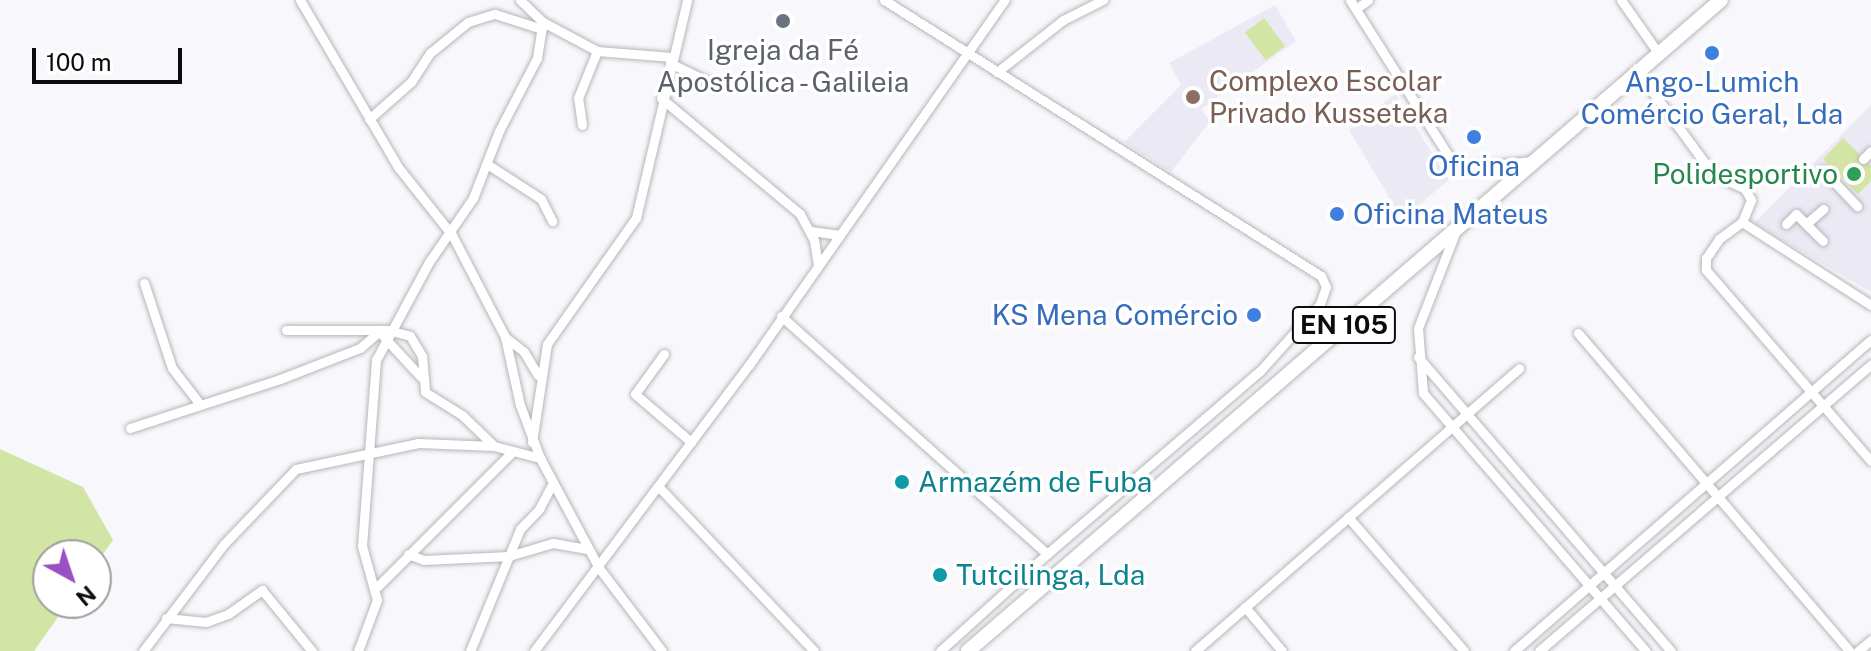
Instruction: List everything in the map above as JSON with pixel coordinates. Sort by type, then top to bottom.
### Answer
[{"type":"main road","name":"EN 105","points":[[968,651],[1721,0]]},
{"type":"street","points":[[300,0],[398,167],[452,235],[505,337],[532,442],[540,458],[599,568],[662,651]]},
{"type":"street","points":[[377,587],[363,560],[367,455],[376,360],[383,334],[429,262],[452,235],[537,58],[542,25],[520,0]]},
{"type":"street","points":[[532,442],[538,375],[547,344],[636,218],[661,98],[687,0]]},
{"type":"street","points":[[884,0],[1321,276],[1326,287],[1320,304],[1260,371],[1047,554],[940,651]]},
{"type":"street","points":[[534,651],[691,442],[969,56],[1005,0]]},
{"type":"street","points":[[997,72],[1063,20],[1103,0]]},
{"type":"street","points":[[1368,0],[1353,4],[1457,169],[1535,161]]},
{"type":"street","points":[[1621,0],[1659,54]]},
{"type":"street","points":[[369,119],[411,82],[430,53],[468,22],[495,14],[542,25],[597,51],[671,60],[717,86]]},
{"type":"street","points":[[582,125],[578,98],[597,51]]},
{"type":"street","points":[[1638,72],[1713,174],[1745,189],[1751,200],[1742,222],[1719,239],[1706,258],[1706,270],[1871,461]]},
{"type":"street","points":[[661,98],[800,214],[811,231],[818,266]]},
{"type":"street","points":[[487,164],[541,199],[552,221]]},
{"type":"street","points":[[1823,170],[1857,206]]},
{"type":"street","points":[[1806,224],[1823,209]]},
{"type":"street","points":[[1786,224],[1796,214],[1823,241]]},
{"type":"street","points":[[1742,222],[1871,305]]},
{"type":"street","points":[[1458,226],[1424,304],[1418,357],[1423,393],[1646,651]]},
{"type":"street","points":[[811,231],[840,235]]},
{"type":"street","points":[[144,283],[172,368],[199,403]]},
{"type":"street","points":[[781,316],[1047,554]]},
{"type":"street","points":[[286,330],[383,334],[415,341],[422,356],[421,377]]},
{"type":"street","points":[[1578,333],[1850,651]]},
{"type":"street","points":[[383,334],[421,377],[432,399],[462,415],[494,446]]},
{"type":"street","points":[[130,428],[360,348],[383,334]]},
{"type":"street","points":[[505,337],[524,352],[538,375]]},
{"type":"street","points":[[1514,651],[1871,340]]},
{"type":"street","points":[[664,354],[635,394],[691,442]]},
{"type":"street","points":[[1418,357],[1671,651]]},
{"type":"street","points":[[1539,651],[1871,364]]},
{"type":"street","points":[[1195,651],[1519,368]]},
{"type":"street","points":[[1260,371],[1274,386]]},
{"type":"street","points":[[143,651],[166,618],[277,483],[296,469],[418,443],[494,446],[540,458]]},
{"type":"street","points":[[358,651],[365,646],[377,587],[513,451]]},
{"type":"street","points":[[458,651],[470,647],[520,529],[539,509],[553,483]]},
{"type":"street","points":[[658,486],[814,651]]},
{"type":"street","points":[[1348,517],[1464,651]]},
{"type":"street","points":[[408,554],[424,560],[509,556],[553,543],[588,549]]},
{"type":"street","points":[[166,618],[206,622],[228,614],[262,590],[312,651]]},
{"type":"street","points":[[1245,607],[1282,651]]},
{"type":"street","points":[[1858,651],[1871,640]]},
{"type":"shaded area","name":"Complexo Escolar Privado Kusseteka","points":[[1275,5],[1296,41],[1201,109],[1210,121],[1171,172],[1124,142],[1181,85],[1169,63]]},
{"type":"shaded area","points":[[1395,94],[1449,180],[1402,219],[1349,130]]},
{"type":"shaded area","points":[[1871,105],[1871,292],[1754,223]]},
{"type":"green space","points":[[1264,18],[1285,46],[1266,60],[1245,32]]},
{"type":"green space","name":"Polidesportivo","points":[[1843,138],[1871,166],[1871,181],[1858,194],[1823,159]]},
{"type":"green space","points":[[0,449],[83,487],[113,540],[32,539],[32,619],[57,619],[34,651],[0,651]]},
{"type":"place","name":"Igreja da Fé Apostólica - Galileia","points":[[783,21]]},
{"type":"place","name":"Ango-Lumich Comércio Geral, Lda","points":[[1712,53]]},
{"type":"place","name":"Complexo Escolar Privado Kusseteka","points":[[1193,97]]},
{"type":"place","name":"Oficina","points":[[1474,137]]},
{"type":"place","name":"Polidesportivo","points":[[1854,174]]},
{"type":"place","name":"Oficina Mateus","points":[[1337,214]]},
{"type":"place","name":"KS Mena Comércio","points":[[1254,315]]},
{"type":"place","name":"Armazém de Fuba","points":[[902,482]]},
{"type":"place","name":"Tutcilinga, Lda","points":[[940,575]]}]
